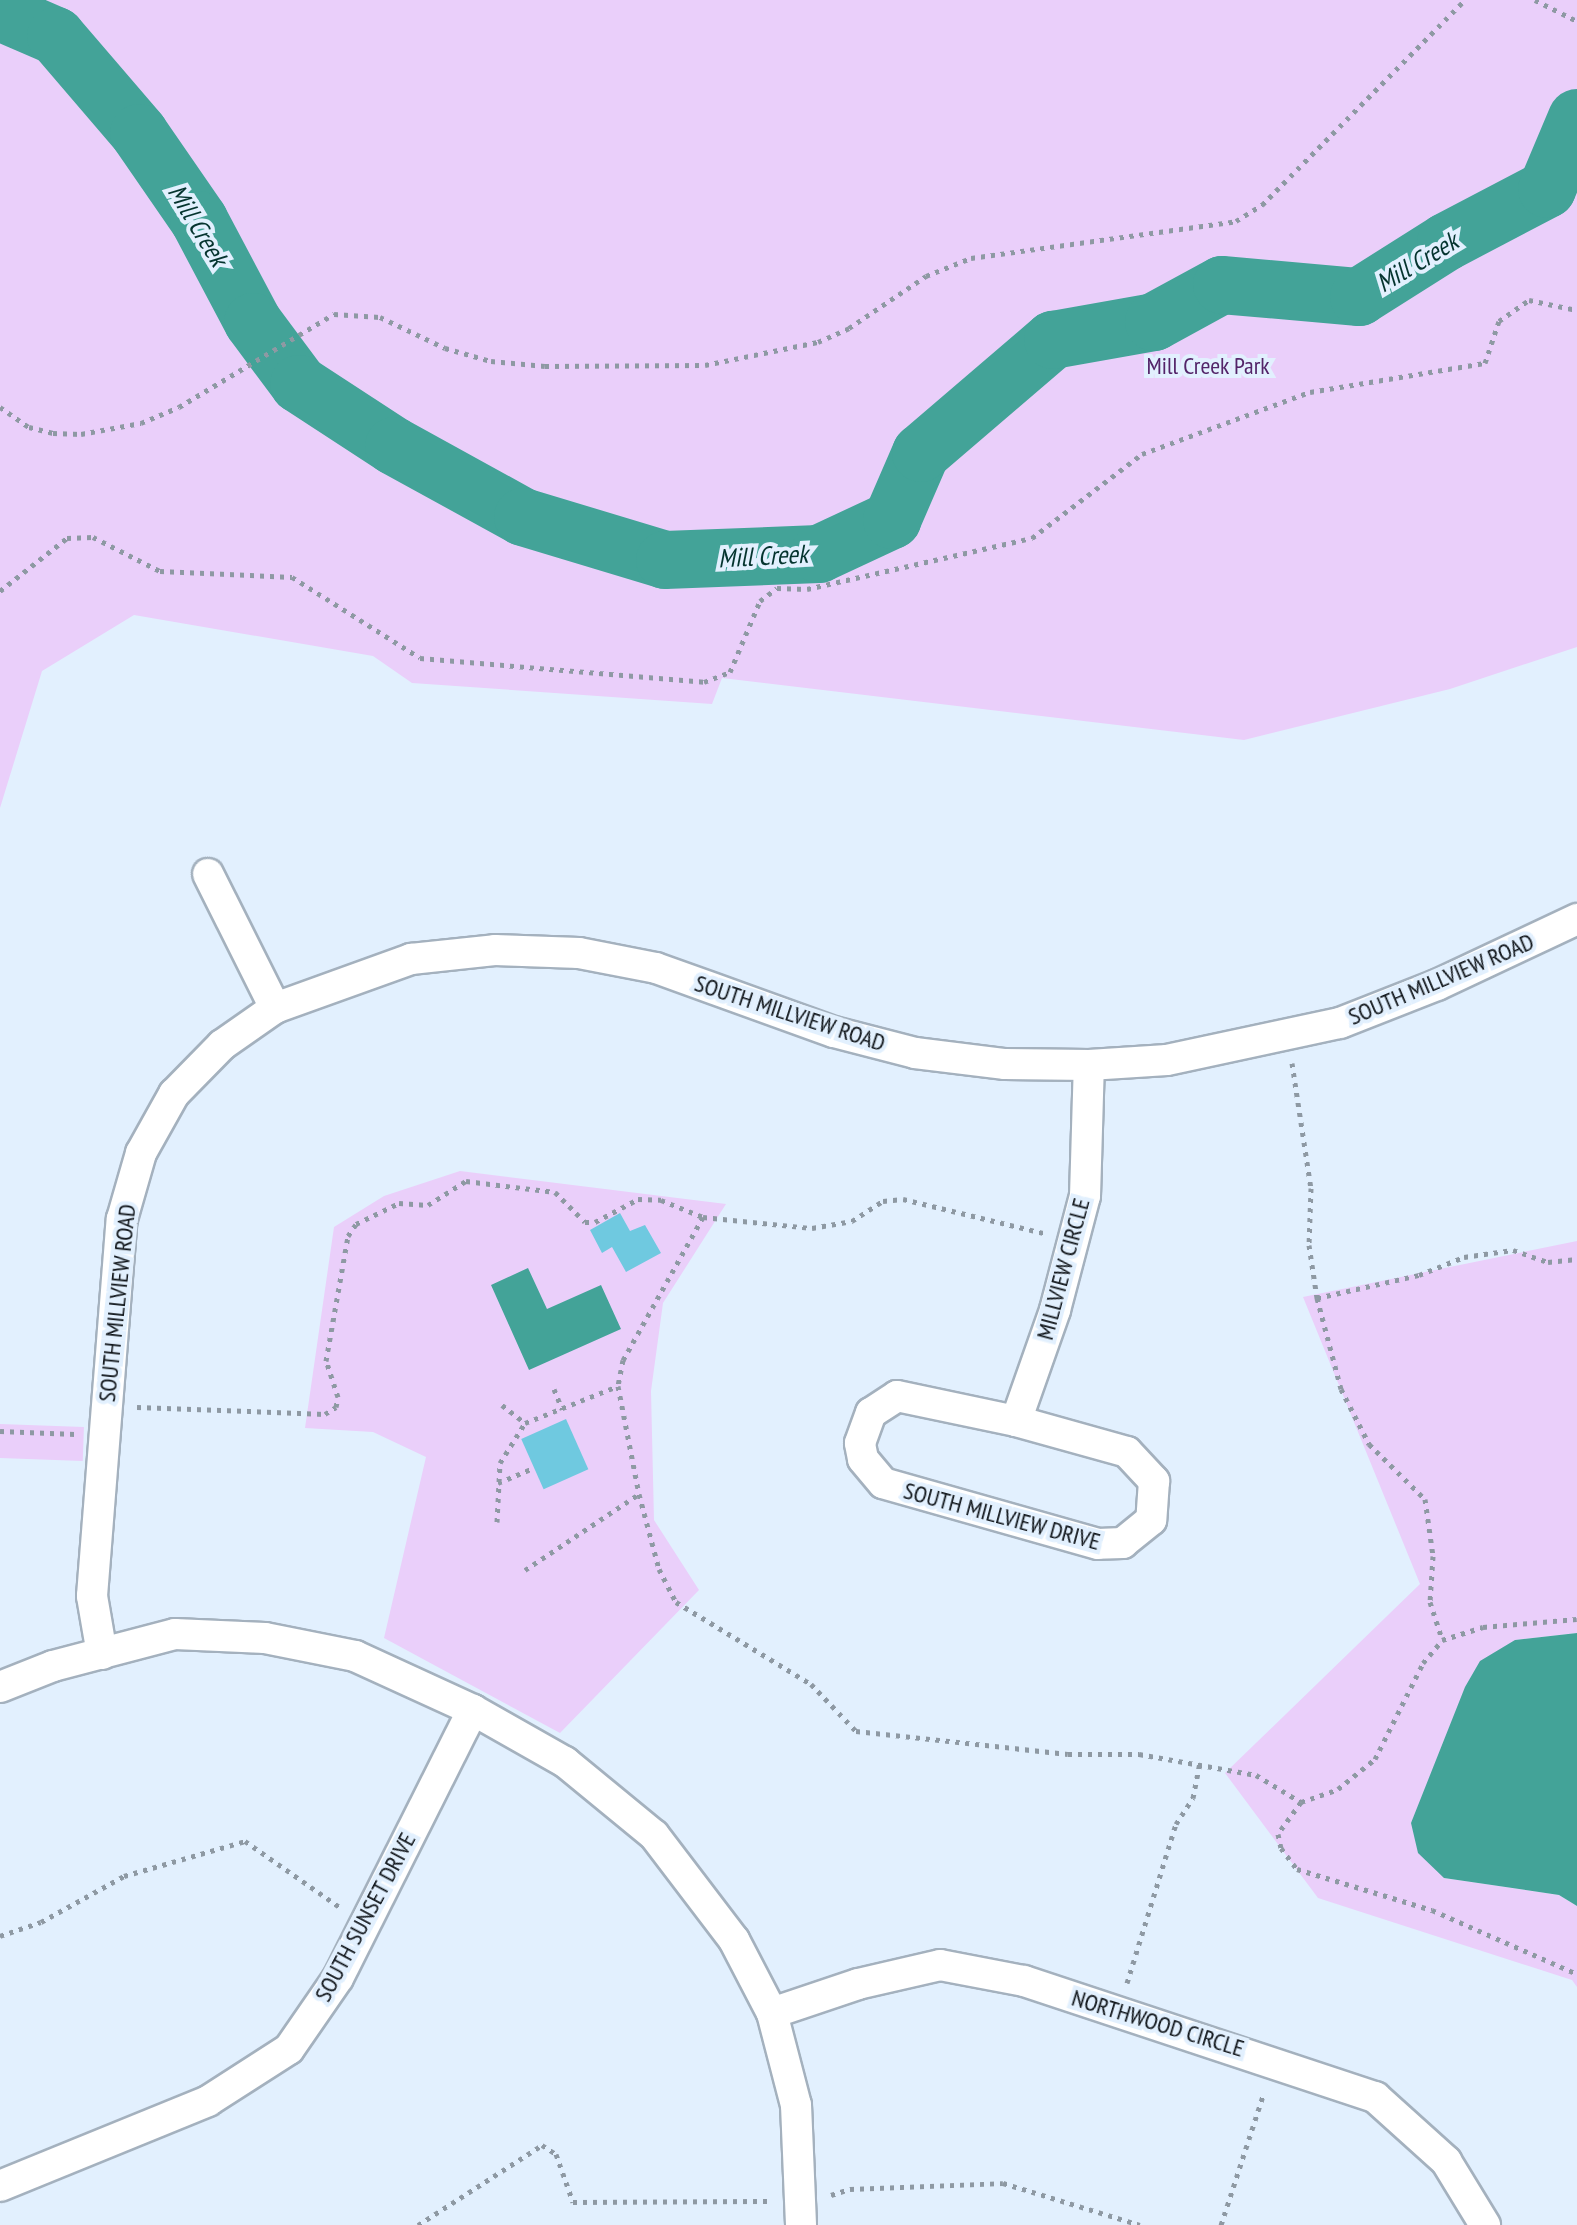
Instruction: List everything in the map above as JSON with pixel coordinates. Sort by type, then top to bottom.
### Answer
[{"type":"street","points":[[208,874],[275,1008]]},
{"type":"street","name":"SOUTH MILLVIEW ROAD","points":[[102,1654],[92,1596],[122,1219],[141,1153],[174,1094],[222,1045],[275,1008],[411,959],[495,950],[579,953],[656,968],[834,1032],[915,1053],[1005,1064],[1089,1065],[1167,1060],[1286,1038],[1437,985],[1577,919]]},
{"type":"street","name":"MILLVIEW CIRCLE","points":[[1016,1421],[1085,1196],[1089,1065]]},
{"type":"street","name":"SOUTH MILLVIEW DRIVE","points":[[897,1396],[915,1396],[1016,1421],[1138,1459],[1154,1481],[1157,1495],[1143,1530],[1123,1543],[1098,1544],[897,1490],[870,1472],[863,1459],[860,1443],[871,1413],[897,1396]]},
{"type":"street","points":[[0,1687],[175,1634],[265,1638],[355,1656],[473,1710],[565,1762],[654,1835],[734,1940],[772,2013],[796,2105],[802,2213]]},
{"type":"street","name":"SOUTH SUNSET DRIVE","points":[[0,2186],[208,2101],[289,2049],[338,1978],[473,1710]]},
{"type":"street","name":"NORTHWOOD CIRCLE","points":[[772,2013],[858,1984],[940,1965],[1024,1981],[1273,2059],[1375,2097],[1446,2161],[1485,2225]]},
{"type":"path","points":[[0,407],[29,427],[81,434],[141,423],[225,381],[317,320],[353,313],[380,317],[445,348],[491,361],[545,366],[705,365],[818,342],[849,328],[926,276],[971,258],[1236,221],[1262,205],[1465,0]]},
{"type":"path","points":[[1535,0],[1577,21]]},
{"type":"path","points":[[0,591],[67,538],[93,537],[160,571],[292,577],[420,658],[704,682],[730,672],[760,601],[777,588],[807,589],[1032,538],[1142,454],[1310,392],[1485,363],[1499,321],[1529,300],[1577,310]]},
{"type":"path","points":[[1286,1038],[1311,1188],[1309,1245],[1317,1298],[1341,1389],[1369,1444],[1425,1499],[1433,1556],[1430,1602],[1442,1640]]},
{"type":"path","points":[[0,1431],[84,1435],[129,1408],[145,1407],[325,1414],[336,1407],[338,1397],[326,1361],[348,1236],[356,1224],[399,1203],[428,1205],[466,1181],[555,1192],[585,1222],[595,1222],[638,1199],[661,1200],[703,1217],[812,1228],[852,1221],[883,1201],[903,1199],[1049,1235],[1070,1252]]},
{"type":"path","points":[[703,1217],[623,1360],[618,1386],[639,1494],[659,1569],[676,1602],[811,1684],[856,1731],[1200,1762],[1256,1775],[1301,1802]]},
{"type":"path","points":[[1317,1298],[1419,1275],[1464,1257],[1513,1250],[1548,1262],[1577,1259]]},
{"type":"path","points":[[497,1522],[497,1483],[507,1445],[525,1423],[618,1386]]},
{"type":"path","points":[[554,1389],[562,1409]]},
{"type":"path","points":[[502,1405],[525,1423]]},
{"type":"path","points":[[497,1483],[534,1468]]},
{"type":"path","points":[[525,1570],[639,1494]]},
{"type":"path","points":[[1577,1619],[1483,1627],[1442,1640],[1423,1663],[1375,1759],[1338,1789],[1301,1802],[1278,1834],[1281,1848],[1297,1869],[1432,1910],[1577,1974]]},
{"type":"path","points":[[1118,2011],[1176,1824],[1193,1798],[1200,1762]]},
{"type":"path","points":[[0,1936],[41,1922],[124,1876],[245,1841],[365,1924]]},
{"type":"path","points":[[1221,2225],[1247,2156],[1273,2059]]},
{"type":"path","points":[[418,2225],[542,2145],[556,2154],[573,2202],[802,2213],[850,2189],[1003,2183],[1140,2225]]},
{"type":"green space","name":"Mill Creek Park","points":[[0,0],[1577,0],[1577,647],[1450,689],[1244,740],[722,678],[712,704],[412,683],[373,656],[134,615],[42,671],[0,808]]},
{"type":"green space","points":[[460,1171],[726,1204],[663,1303],[651,1391],[654,1520],[699,1590],[560,1733],[384,1638],[426,1457],[373,1432],[305,1428],[334,1227],[384,1196]]},
{"type":"green space","points":[[1577,1241],[1577,1633],[1515,1640],[1411,1823],[1444,1878],[1559,1895],[1577,1906],[1577,1987],[1572,1980],[1318,1898],[1225,1773],[1420,1584],[1303,1297]]},
{"type":"green space","points":[[0,1424],[84,1427],[83,1461],[0,1458]]},
{"type":"shaded area","points":[[528,1268],[547,1309],[601,1285],[621,1329],[529,1370],[491,1285]]},
{"type":"shaded area","points":[[1577,1633],[1577,1906],[1559,1895],[1444,1878],[1418,1853],[1411,1823],[1465,1687],[1480,1661],[1515,1640]]},
{"type":"building","points":[[620,1213],[630,1231],[645,1225],[661,1253],[626,1272],[612,1247],[602,1253],[590,1230]]},
{"type":"building","points":[[566,1419],[588,1469],[544,1489],[521,1439]]},
{"type":"waterway","name":"Mill Creek","points":[[0,12],[56,36],[139,133],[199,220],[253,322],[299,384],[394,446],[523,517],[665,560],[819,554],[892,520],[921,453],[1053,340],[1154,322],[1222,285],[1359,297],[1446,242],[1547,189],[1577,118]]}]
